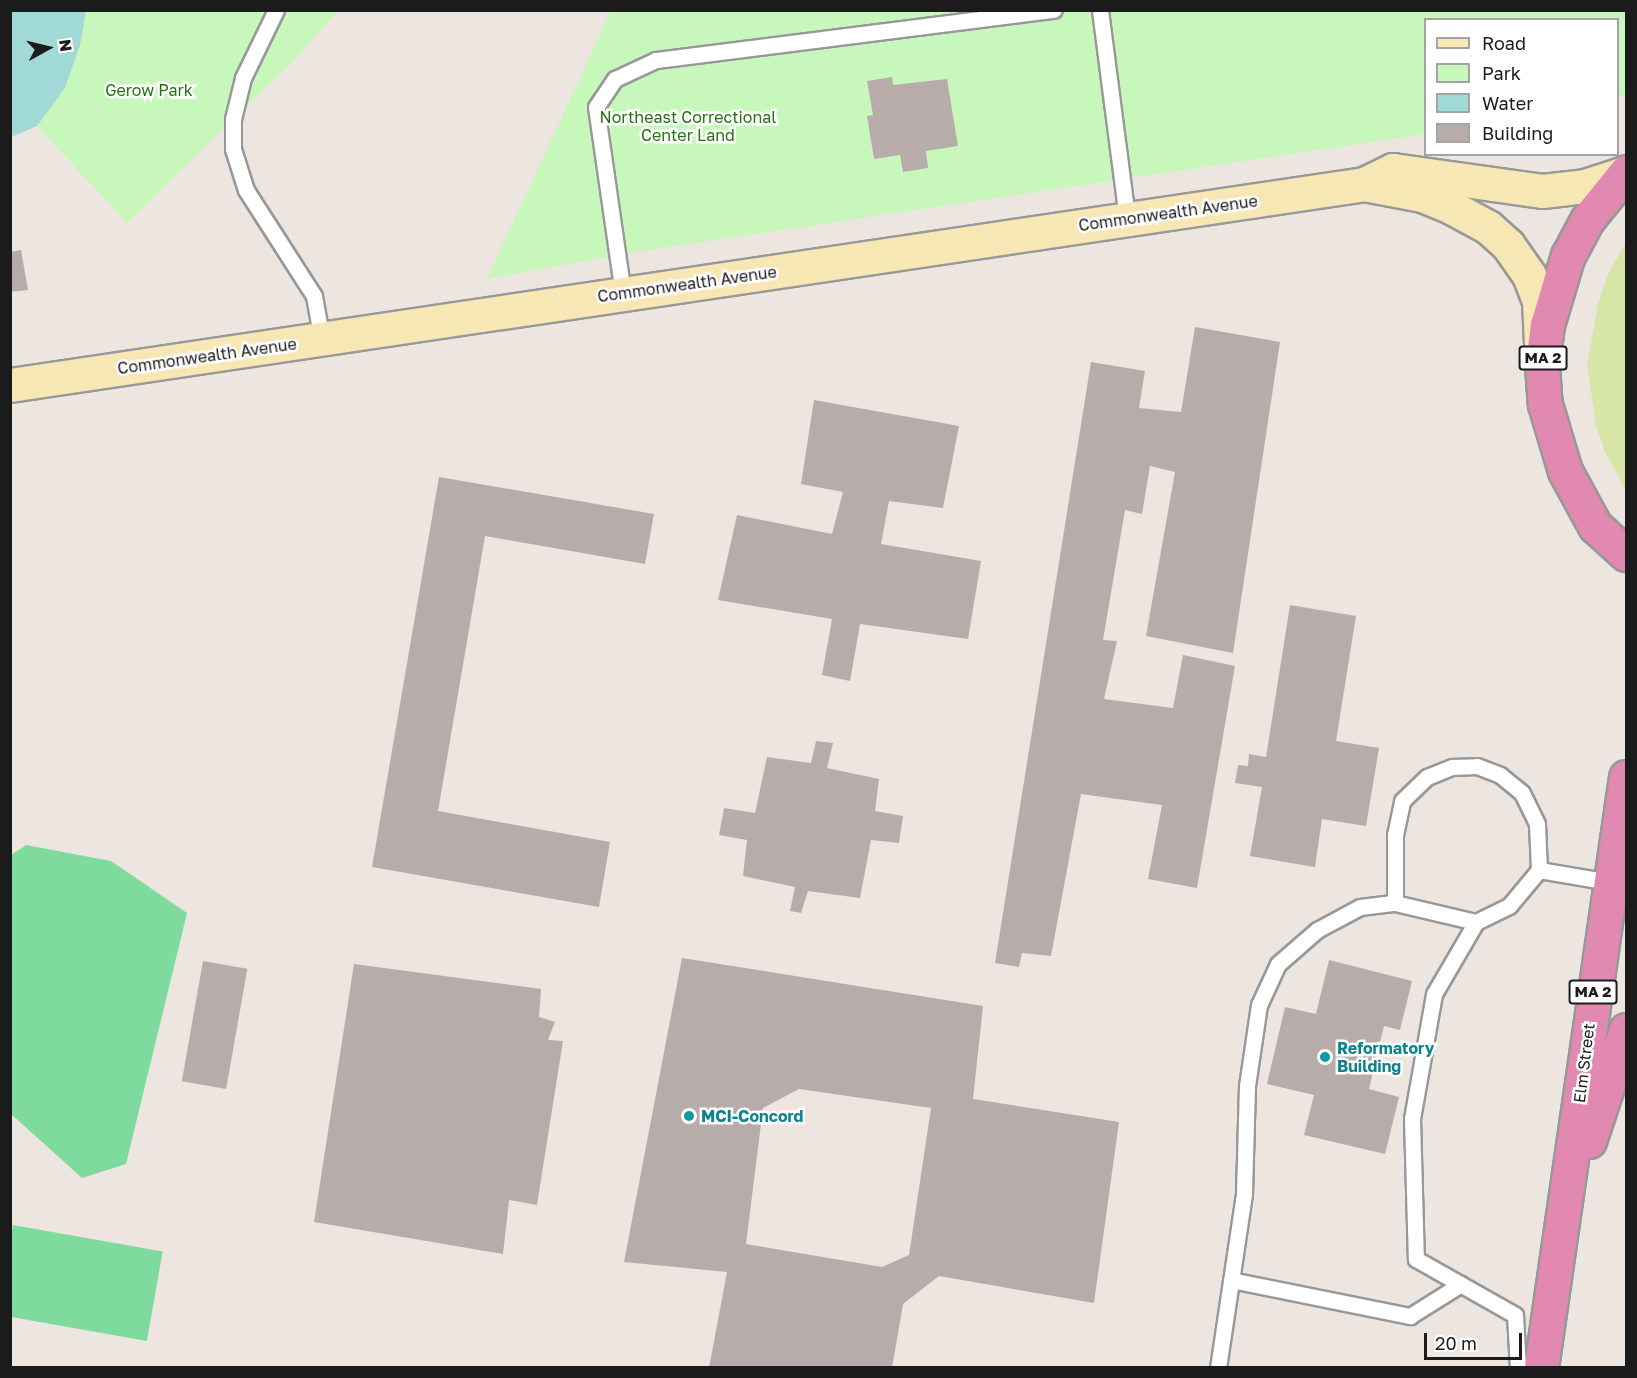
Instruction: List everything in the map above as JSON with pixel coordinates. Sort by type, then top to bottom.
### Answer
[{"type":"highway","name":"MA 2","points":[[1622,555],[1595,526],[1565,471],[1545,404],[1542,365],[1547,325],[1568,255],[1587,220],[1626,173]]},
{"type":"highway","name":"Elm Street","points":[[1541,1368],[1567,1208],[1626,777]]},
{"type":"highway","name":"Elm Street","points":[[1567,1208],[1626,1030]]},
{"type":"street","name":"Commonwealth Avenue","points":[[10,385],[1365,184],[1393,170],[1418,170],[1492,187],[1542,191],[1585,186],[1626,173]]},
{"type":"street","name":"Commonwealth Avenue","points":[[1365,184],[1422,195],[1451,207],[1488,227],[1508,245],[1528,275],[1539,301],[1542,365]]},
{"type":"lane","points":[[276,10],[243,78],[232,119],[233,149],[246,190],[314,296],[322,340]]},
{"type":"lane","points":[[623,294],[596,107],[615,79],[656,60],[731,48],[1054,10]]},
{"type":"lane","points":[[1100,10],[1127,219]]},
{"type":"lane","points":[[1395,903],[1395,835],[1402,801],[1427,777],[1452,767],[1477,766],[1500,775],[1522,793],[1538,824],[1539,870],[1509,906],[1476,922],[1434,994],[1412,1119],[1416,1259],[1515,1315],[1518,1368]]},
{"type":"lane","points":[[1539,870],[1610,882]]},
{"type":"lane","points":[[1218,1368],[1244,1193],[1247,1086],[1258,1005],[1278,964],[1317,930],[1360,908],[1395,903],[1476,922]]},
{"type":"lane","points":[[1231,1280],[1410,1316],[1461,1284]]},
{"type":"green space","name":"Gerow Park","points":[[86,11],[338,11],[296,58],[127,223],[37,126],[65,88],[80,45]]},
{"type":"green space","name":"Northeast Correctional Center Land","points":[[611,11],[1626,11],[1626,93],[1619,97],[1619,18],[1424,18],[1424,134],[635,252],[487,279]]},
{"type":"green space","points":[[1626,242],[1626,490],[1605,452],[1596,425],[1587,364],[1598,304],[1608,274]]},
{"type":"green space","points":[[26,845],[111,861],[187,913],[126,1164],[82,1178],[11,1114],[11,855]]},
{"type":"green space","points":[[13,1225],[163,1251],[147,1341],[10,1317],[10,1242]]},
{"type":"water","points":[[11,10],[86,11],[80,45],[65,88],[37,126],[11,137]]},
{"type":"building","points":[[892,77],[893,85],[947,79],[958,146],[926,151],[928,168],[903,172],[900,155],[874,159],[867,116],[873,115],[867,81]]},
{"type":"building","points":[[21,250],[28,290],[10,292],[10,252]]},
{"type":"building","points":[[1195,327],[1280,342],[1233,653],[1146,636],[1175,472],[1150,466],[1142,514],[1125,510],[1103,640],[1117,641],[1104,699],[1173,708],[1183,655],[1235,666],[1197,888],[1148,879],[1162,805],[1081,794],[1051,956],[1022,953],[1019,967],[995,963],[1091,362],[1145,371],[1139,408],[1181,412]]},
{"type":"building","points":[[814,400],[959,426],[943,508],[889,501],[881,544],[981,561],[968,639],[860,624],[850,681],[822,675],[832,619],[718,600],[737,515],[832,534],[843,492],[801,484]]},
{"type":"building","points":[[439,477],[654,514],[645,564],[485,536],[438,811],[610,842],[599,907],[372,867]]},
{"type":"building","points":[[1290,605],[1356,616],[1336,741],[1379,748],[1366,826],[1322,819],[1315,867],[1250,856],[1262,787],[1235,783],[1238,765],[1248,766],[1249,754],[1266,757]]},
{"type":"building","points":[[816,741],[833,743],[827,768],[879,779],[875,811],[903,816],[899,843],[871,840],[860,898],[808,891],[801,913],[790,911],[795,887],[743,876],[747,840],[719,835],[724,808],[755,813],[767,757],[811,763]]},
{"type":"building","points":[[682,958],[983,1006],[973,1099],[1119,1122],[1094,1303],[939,1276],[903,1304],[892,1368],[709,1368],[727,1272],[624,1262]],"holes":[[[799,1089],[931,1108],[909,1255],[882,1267],[746,1244],[763,1108]]]},
{"type":"building","name":"Reformatory Building","points":[[1329,960],[1412,981],[1400,1030],[1384,1026],[1369,1089],[1399,1097],[1385,1154],[1304,1135],[1314,1095],[1267,1084],[1285,1007],[1316,1014]]},
{"type":"building","points":[[203,961],[247,969],[226,1089],[182,1081]]},
{"type":"building","points":[[354,964],[541,989],[539,1017],[555,1022],[548,1040],[563,1041],[537,1205],[509,1200],[503,1254],[314,1222]]},
{"type":"place","name":"Reformatory Building","points":[[1325,1057]]},
{"type":"place","name":"MCI-Concord","points":[[689,1116]]}]
